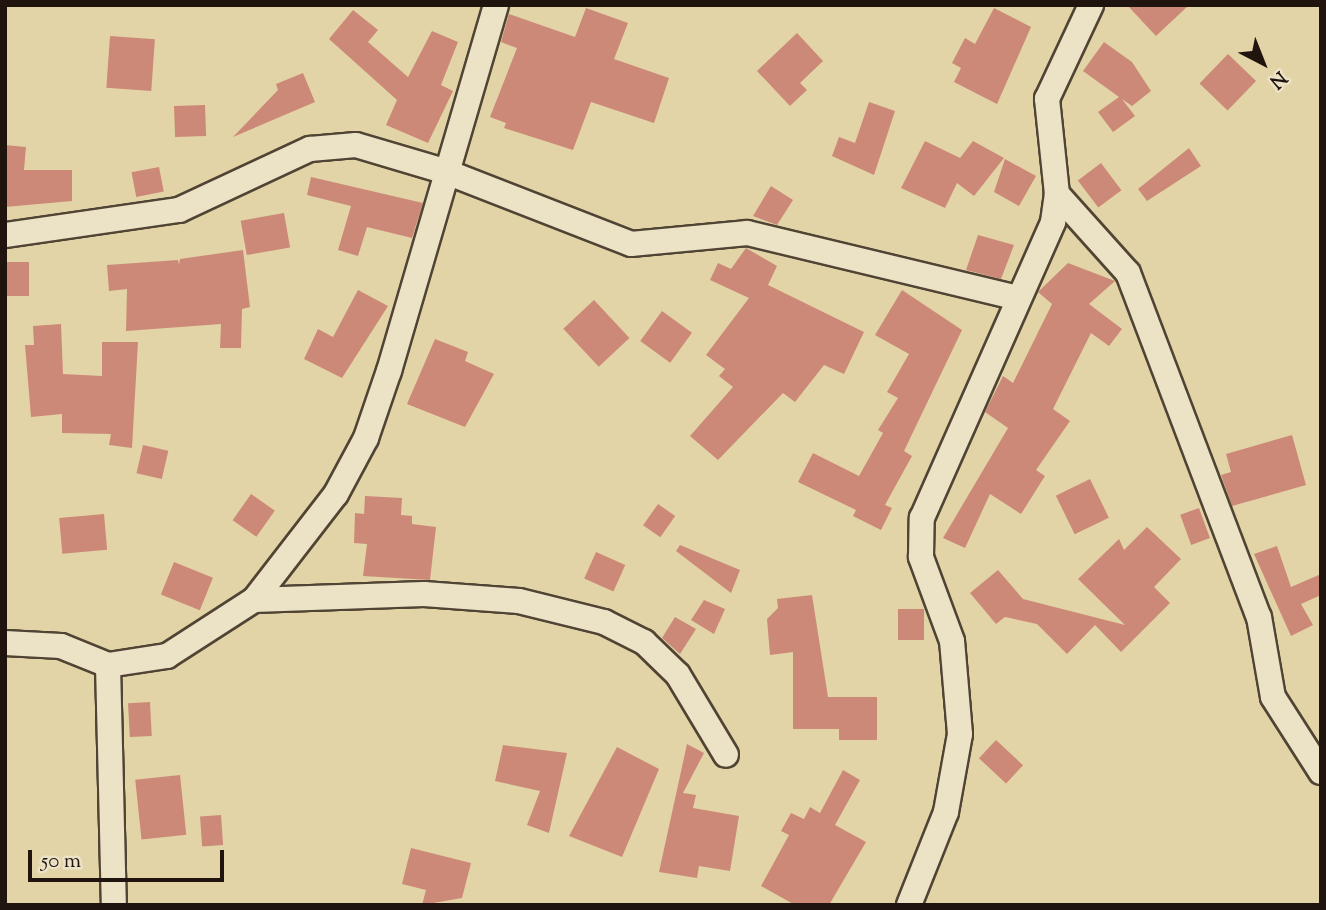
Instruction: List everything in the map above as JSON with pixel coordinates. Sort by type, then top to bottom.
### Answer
[{"type":"street","points":[[5,643],[61,646],[108,665],[167,656],[254,600],[336,495],[366,438],[496,5]]},
{"type":"street","points":[[909,905],[946,812],[960,734],[952,641],[921,557],[922,518],[1017,298],[1046,240],[1057,194],[1047,99],[1091,5]]},
{"type":"street","points":[[5,234],[179,210],[332,144],[444,171],[631,244],[747,233],[1017,298]]},
{"type":"street","points":[[1057,194],[1128,273],[1259,617],[1273,697],[1321,772]]},
{"type":"street","points":[[254,600],[424,594],[519,601],[604,622],[644,642],[678,675],[726,755]]},
{"type":"street","points":[[108,665],[114,905]]},
{"type":"building","points":[[1127,5],[1189,5],[1156,36]]},
{"type":"building","points":[[586,8],[628,23],[614,59],[669,78],[654,123],[591,102],[573,150],[504,128],[506,123],[490,117],[517,48],[501,42],[509,14],[575,37]]},
{"type":"building","points":[[994,8],[1031,27],[997,104],[954,82],[961,68],[952,63],[965,38],[975,44]]},
{"type":"building","points":[[353,10],[378,30],[368,42],[408,77],[432,31],[458,42],[441,85],[453,91],[428,143],[386,125],[397,100],[329,39]]},
{"type":"building","points":[[797,33],[823,61],[800,83],[807,90],[790,106],[757,71]]},
{"type":"building","points":[[110,36],[155,39],[151,91],[106,88]]},
{"type":"building","points":[[1104,42],[1132,62],[1151,91],[1132,106],[1122,99],[1135,116],[1113,132],[1098,112],[1119,97],[1083,71]]},
{"type":"building","points":[[1228,54],[1256,81],[1228,111],[1200,83]]},
{"type":"building","points":[[303,73],[315,102],[233,137],[278,90],[276,84]]},
{"type":"building","points":[[869,102],[895,111],[874,175],[832,156],[839,137],[855,143]]},
{"type":"building","points":[[205,105],[206,136],[175,137],[174,106]]},
{"type":"building","points":[[925,141],[960,158],[973,141],[1004,158],[974,196],[957,183],[945,208],[901,188]]},
{"type":"building","points":[[5,145],[26,147],[24,170],[72,170],[72,201],[5,207]]},
{"type":"building","points":[[1189,148],[1201,166],[1147,201],[1138,189]]},
{"type":"building","points":[[1005,159],[1036,176],[1019,206],[994,192]]},
{"type":"building","points":[[1101,163],[1121,190],[1098,208],[1078,180]]},
{"type":"building","points":[[159,167],[164,192],[136,197],[132,172]]},
{"type":"building","points":[[311,177],[423,203],[412,238],[367,227],[358,256],[338,250],[351,206],[307,195]]},
{"type":"building","points":[[771,186],[793,200],[777,225],[753,216]]},
{"type":"building","points":[[284,213],[290,247],[247,255],[241,221]]},
{"type":"building","points":[[978,235],[1014,245],[1001,279],[966,270]]},
{"type":"building","points":[[746,248],[777,266],[768,285],[864,332],[844,374],[824,365],[795,402],[783,393],[718,460],[690,436],[733,387],[719,376],[725,369],[706,355],[749,298],[710,280],[718,263],[731,269]]},
{"type":"building","points":[[243,250],[250,307],[242,309],[241,348],[220,348],[221,324],[126,331],[127,289],[109,291],[107,265],[178,260],[179,265],[180,259]]},
{"type":"building","points":[[6,262],[29,262],[29,296],[6,296]]},
{"type":"building","points":[[1068,263],[1115,281],[1089,304],[1122,329],[1109,346],[1091,333],[1053,409],[1070,421],[1036,470],[1045,476],[1021,514],[990,494],[965,548],[943,538],[1008,428],[985,412],[1003,376],[1013,383],[1052,304],[1038,292]]},
{"type":"building","points":[[358,290],[388,306],[342,378],[304,359],[318,329],[333,337]]},
{"type":"building","points":[[902,290],[962,330],[904,451],[912,456],[885,505],[892,508],[881,530],[853,516],[856,510],[798,482],[813,453],[859,476],[883,433],[878,430],[898,398],[887,392],[909,354],[875,335]]},
{"type":"building","points":[[594,300],[629,338],[599,367],[563,329]]},
{"type":"building","points":[[662,311],[692,333],[670,363],[640,341]]},
{"type":"building","points":[[61,324],[63,374],[102,376],[102,342],[138,342],[132,448],[109,445],[111,434],[62,433],[62,414],[31,417],[25,345],[34,345],[33,326]]},
{"type":"building","points":[[435,339],[468,352],[465,361],[494,374],[465,427],[407,404]]},
{"type":"building","points":[[1292,435],[1306,485],[1232,506],[1221,475],[1231,472],[1226,454]]},
{"type":"building","points":[[143,445],[168,451],[162,479],[136,473]]},
{"type":"building","points":[[1090,479],[1109,518],[1075,534],[1056,496]]},
{"type":"building","points":[[251,494],[275,511],[256,537],[233,520]]},
{"type":"building","points":[[365,496],[402,498],[401,515],[412,516],[412,524],[436,527],[430,580],[363,576],[367,544],[354,543],[355,513],[364,514]]},
{"type":"building","points":[[658,504],[675,516],[660,537],[643,525]]},
{"type":"building","points":[[1199,508],[1210,538],[1191,545],[1180,515]]},
{"type":"building","points":[[104,514],[107,550],[62,554],[59,518]]},
{"type":"building","points":[[1147,527],[1181,559],[1154,587],[1170,603],[1121,652],[1095,625],[1067,654],[1037,624],[1005,617],[996,624],[970,593],[998,570],[1023,599],[1125,625],[1078,579],[1119,539],[1124,550]]},
{"type":"building","points":[[680,545],[740,570],[731,593],[676,551]]},
{"type":"building","points":[[1277,546],[1291,587],[1321,574],[1321,595],[1301,604],[1313,625],[1291,636],[1254,554]]},
{"type":"building","points":[[596,552],[625,565],[613,592],[584,578]]},
{"type":"building","points":[[174,562],[213,578],[200,610],[161,594]]},
{"type":"building","points":[[812,595],[828,697],[877,697],[877,740],[839,740],[839,729],[793,729],[793,652],[770,655],[767,619],[778,608],[777,599]]},
{"type":"building","points":[[704,600],[725,609],[714,634],[691,620]]},
{"type":"building","points":[[898,609],[924,609],[924,640],[898,640]]},
{"type":"building","points":[[675,617],[696,629],[680,654],[662,638]]},
{"type":"building","points":[[150,702],[152,736],[130,737],[128,703]]},
{"type":"building","points":[[996,740],[1023,765],[1006,784],[979,758]]},
{"type":"building","points":[[687,744],[704,753],[683,793],[696,795],[693,808],[739,816],[730,871],[699,866],[697,878],[659,872]]},
{"type":"building","points":[[503,745],[567,753],[549,833],[527,825],[540,791],[495,781]]},
{"type":"building","points":[[617,747],[659,769],[622,857],[569,836]]},
{"type":"building","points":[[843,770],[860,780],[835,825],[866,842],[829,905],[795,905],[761,886],[789,835],[781,831],[791,813],[804,819],[810,807],[820,813]]},
{"type":"building","points":[[180,775],[186,835],[142,839],[135,780]]},
{"type":"building","points":[[221,815],[223,845],[202,846],[200,816]]},
{"type":"building","points":[[411,848],[471,863],[462,898],[422,905],[426,890],[402,884]]}]
